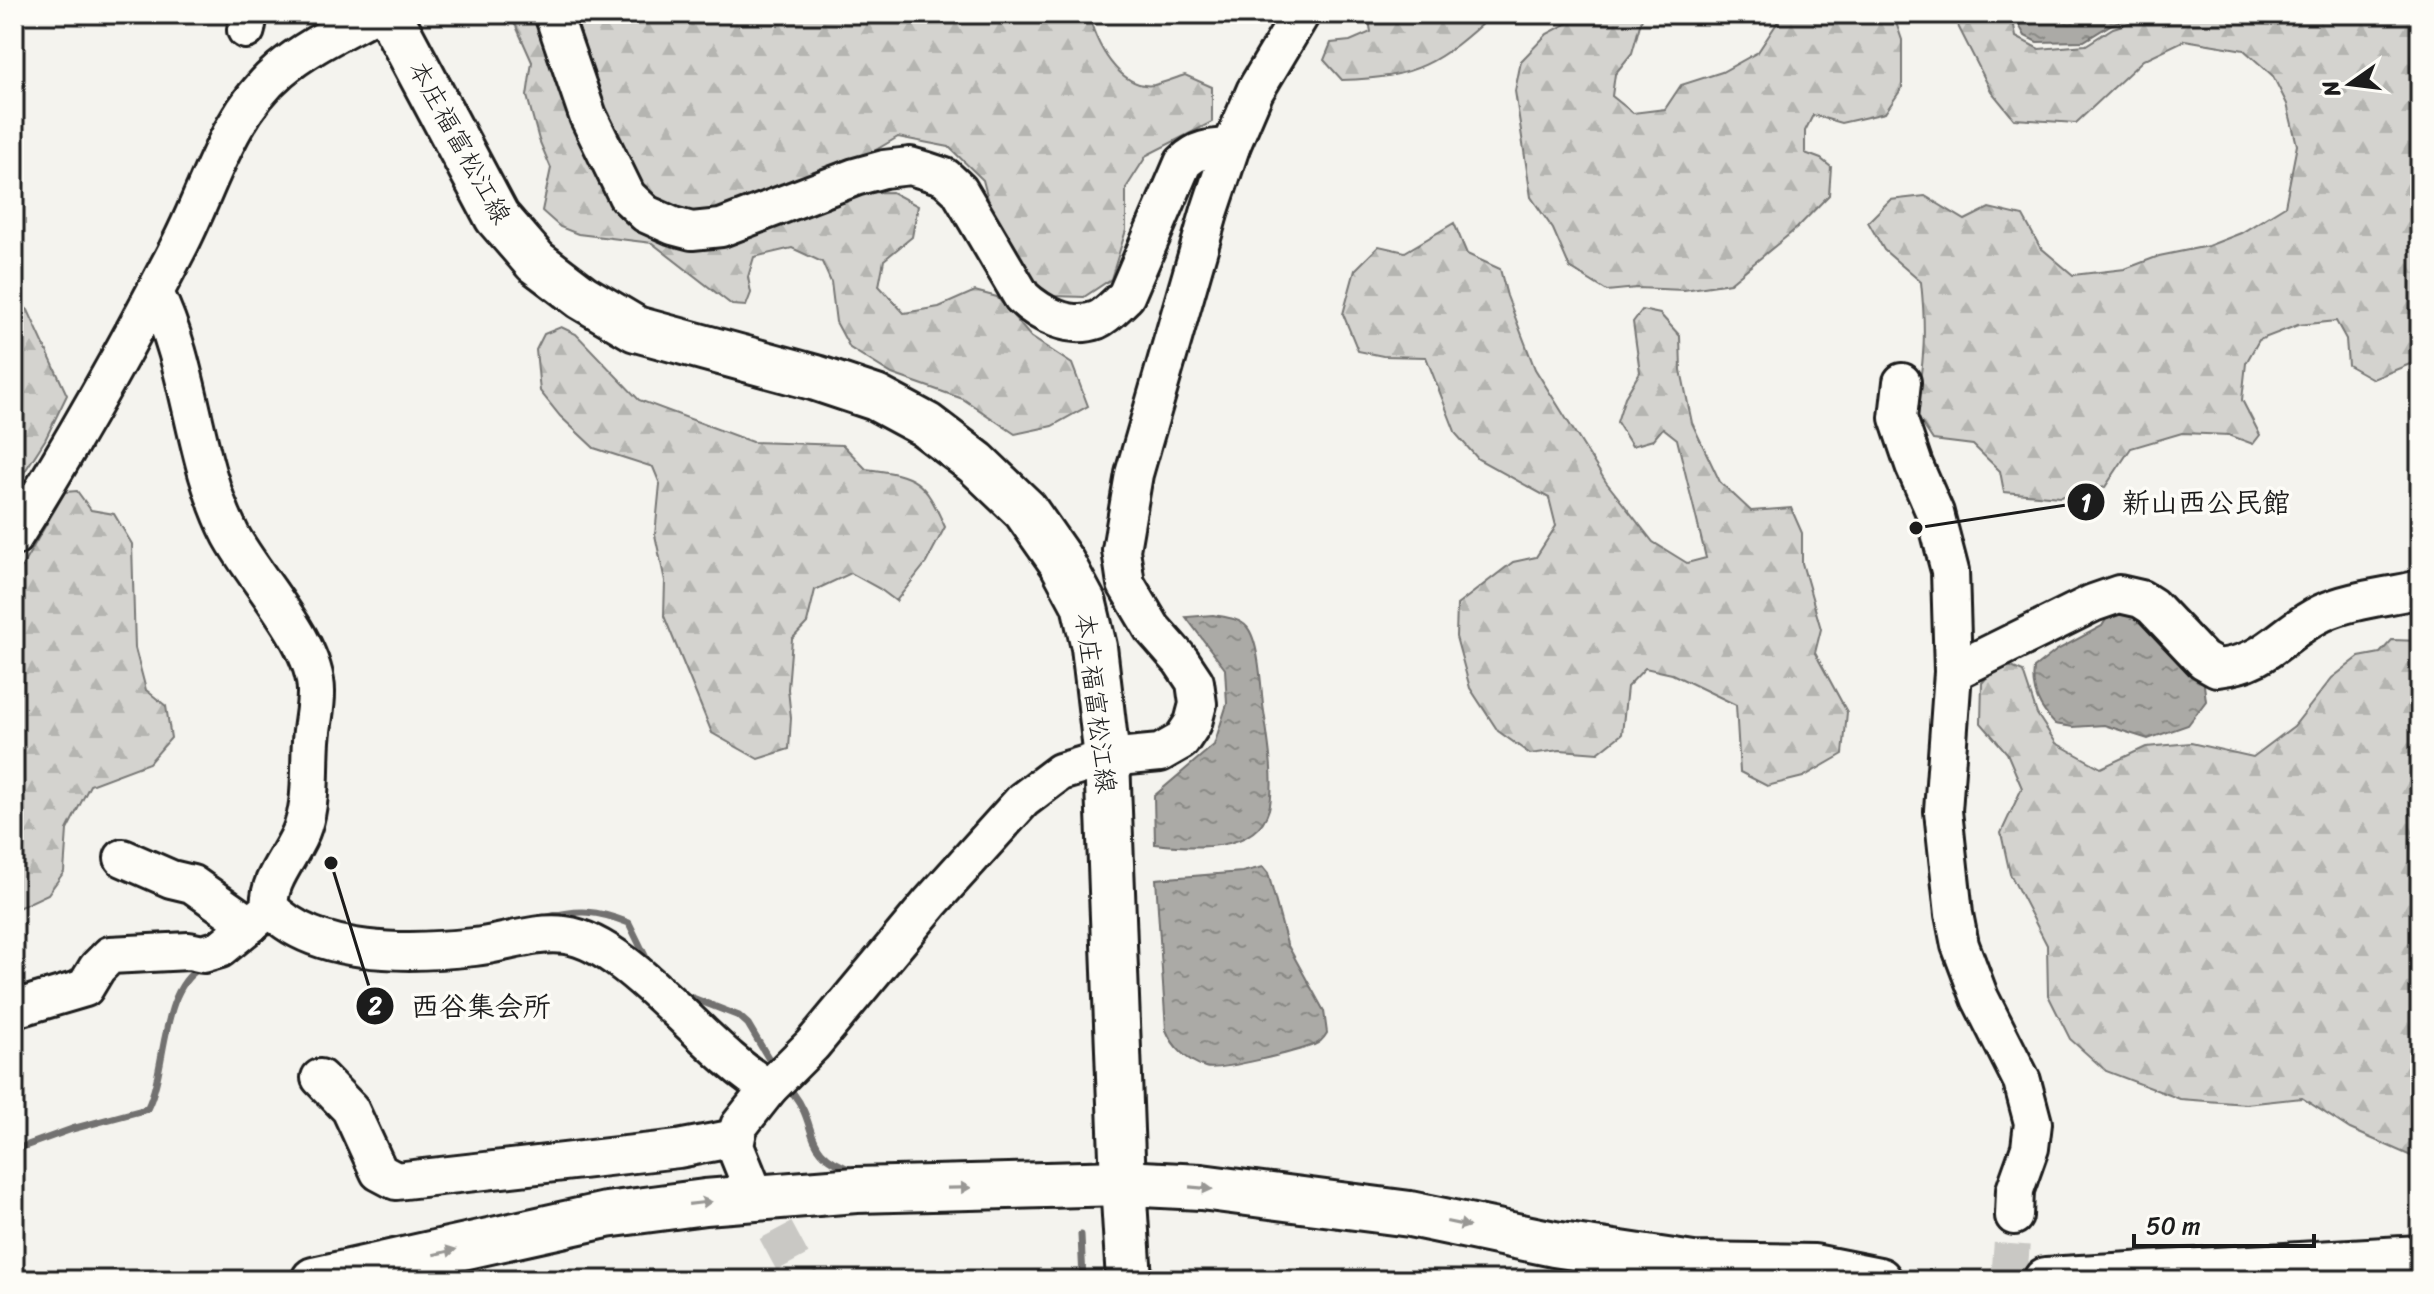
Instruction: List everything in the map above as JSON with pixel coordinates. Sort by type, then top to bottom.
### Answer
[{"type":"main road","name":"本庄福富松江線","points":[[389,14],[497,217],[536,262],[582,297],[636,329],[816,378],[876,398],[926,425],[976,463],[1025,510],[1062,563],[1084,604],[1094,647],[1107,758],[1129,1280]]},
{"type":"main road","points":[[314,1280],[606,1215],[705,1202],[856,1190],[1123,1183],[1201,1187],[1410,1214],[1554,1244],[1693,1265],[1814,1267],[1879,1280]]},
{"type":"main road","points":[[2046,1280],[2418,1258]]},
{"type":"main road","points":[[2234,1280],[2418,1258]]},
{"type":"street","points":[[14,537],[108,382],[187,231],[214,166],[247,108],[279,71],[328,37],[373,14]]},
{"type":"street","points":[[553,14],[588,116],[627,196],[646,214],[692,231],[721,228],[855,177],[910,166],[945,177],[959,190],[1022,297],[1036,310],[1076,323],[1095,320],[1126,296],[1183,163],[1192,154],[1207,148],[1231,147]]},
{"type":"street","points":[[750,1183],[737,1156],[739,1126],[1023,800],[1060,772],[1107,758],[1160,753],[1181,741],[1193,723],[1198,704],[1195,682],[1152,628],[1126,584],[1121,550],[1134,474],[1231,147],[1255,91],[1301,14]]},
{"type":"street","points":[[14,1009],[85,988],[97,968],[110,955],[189,951],[203,954],[220,949],[260,917],[304,825],[316,692],[314,668],[291,626],[232,537],[215,501],[181,359],[155,293]]},
{"type":"street","points":[[1902,382],[1898,418],[1935,513],[1950,571],[1953,672],[1943,811],[1954,914],[1960,945],[1980,998],[2022,1081],[2033,1123],[2030,1148],[2015,1190],[2014,1216]]},
{"type":"street","points":[[1953,672],[2093,603],[2119,594],[2141,599],[2152,606],[2203,660],[2217,668],[2253,660],[2320,613],[2420,589]]},
{"type":"street","points":[[123,858],[171,879],[192,884],[260,917],[284,921],[334,943],[362,948],[461,948],[553,934],[581,939],[598,946],[620,962],[739,1070],[769,1088]]},
{"type":"street","points":[[320,1078],[350,1109],[379,1172],[396,1181],[678,1149],[736,1138]]},
{"type":"green space","points":[[505,14],[1089,14],[1103,50],[1130,80],[1142,85],[1154,85],[1185,75],[1212,87],[1212,122],[1147,155],[1126,188],[1126,230],[1111,279],[1084,297],[1054,296],[1022,274],[993,218],[983,180],[949,147],[898,137],[840,171],[843,193],[892,192],[918,206],[912,237],[884,260],[879,286],[904,313],[939,307],[975,291],[997,297],[1031,337],[1072,364],[1088,406],[1052,426],[1015,434],[963,399],[892,374],[850,348],[836,322],[831,282],[822,262],[792,248],[754,257],[748,277],[751,293],[746,306],[732,305],[652,243],[578,234],[560,227],[542,211],[551,168],[539,140],[527,96],[532,62],[516,26]]},
{"type":"green space","points":[[1368,14],[1493,14],[1457,45],[1425,65],[1390,76],[1342,80],[1324,60],[1331,43],[1350,41],[1371,32]]},
{"type":"green space","points":[[1585,14],[1643,14],[1632,53],[1615,74],[1612,96],[1633,113],[1665,109],[1681,85],[1722,72],[1758,52],[1783,14],[1893,14],[1902,40],[1902,88],[1885,113],[1841,123],[1813,115],[1805,131],[1805,153],[1831,167],[1829,195],[1797,228],[1730,283],[1684,290],[1637,288],[1607,291],[1570,268],[1553,229],[1531,197],[1515,91],[1521,61],[1547,34]]},
{"type":"green space","points":[[1952,14],[2012,14],[2016,37],[2039,49],[2086,45],[2113,28],[2158,14],[2420,14],[2411,76],[2420,123],[2420,360],[2373,379],[2348,365],[2346,339],[2336,321],[2298,325],[2259,340],[2246,363],[2242,400],[2260,435],[2253,444],[2229,435],[2182,433],[2131,448],[2105,487],[2060,497],[2004,492],[2000,471],[1973,445],[1933,440],[1914,411],[1924,347],[1921,282],[1884,250],[1868,222],[1890,200],[1925,196],[1965,220],[1989,208],[2023,216],[2040,247],[2073,275],[2125,269],[2159,256],[2208,246],[2241,233],[2285,206],[2297,145],[2287,104],[2273,76],[2244,50],[2185,40],[2143,60],[2076,123],[2014,119],[1991,91]]},
{"type":"green space","points":[[1454,223],[1467,254],[1500,269],[1535,369],[1606,482],[1653,542],[1687,563],[1706,558],[1677,439],[1663,428],[1653,440],[1632,446],[1617,422],[1625,397],[1640,372],[1633,322],[1642,310],[1660,314],[1680,336],[1681,370],[1692,423],[1720,482],[1751,511],[1791,508],[1802,533],[1802,563],[1821,629],[1815,653],[1847,712],[1843,754],[1803,777],[1767,786],[1740,772],[1736,705],[1672,674],[1645,668],[1627,687],[1622,734],[1598,753],[1560,750],[1530,754],[1498,731],[1470,688],[1456,637],[1457,605],[1513,562],[1536,557],[1556,526],[1549,498],[1478,459],[1456,434],[1426,357],[1383,356],[1358,351],[1343,314],[1355,270],[1379,246],[1405,252]]},
{"type":"green space","points":[[14,298],[28,310],[67,395],[45,440],[14,488]]},
{"type":"green space","points":[[561,327],[576,334],[639,400],[752,442],[843,445],[866,469],[897,474],[917,483],[938,511],[945,527],[926,563],[896,601],[851,573],[815,590],[807,623],[792,639],[788,689],[791,718],[789,749],[758,759],[712,733],[664,616],[665,581],[655,535],[660,484],[653,467],[594,448],[560,416],[540,391],[536,350],[544,334]]},
{"type":"green space","points":[[77,491],[91,510],[114,514],[132,544],[135,648],[146,690],[166,706],[171,738],[149,763],[90,785],[67,830],[64,872],[48,894],[14,910],[14,580],[65,492]]},
{"type":"green space","points":[[2392,640],[2420,641],[2420,1160],[2350,1129],[2302,1098],[2246,1104],[2180,1099],[2106,1071],[2070,1039],[2048,995],[2047,945],[2010,874],[2001,833],[2022,788],[2007,753],[1981,723],[1982,683],[2000,662],[2023,672],[2037,714],[2056,743],[2101,768],[2146,747],[2191,743],[2253,757],[2294,726],[2332,678],[2359,657],[2380,653]]},
{"type":"water","points":[[2017,14],[2142,14],[2112,24],[2084,41],[2037,42],[2025,36]]},
{"type":"water","points":[[2133,603],[2202,669],[2206,701],[2188,725],[2148,739],[2104,725],[2073,727],[2055,724],[2037,699],[2034,668],[2057,650],[2102,626],[2110,613]]},
{"type":"water","points":[[1213,615],[1244,624],[1254,642],[1270,757],[1272,785],[1269,809],[1262,824],[1236,841],[1203,847],[1155,844],[1154,796],[1214,745],[1227,704],[1225,669],[1186,617]]},
{"type":"water","points":[[1263,867],[1268,873],[1287,944],[1324,1011],[1327,1033],[1316,1044],[1292,1052],[1241,1064],[1205,1067],[1181,1053],[1166,1030],[1156,879],[1242,872]]},
{"type":"waterway","points":[[545,918],[587,912],[629,923],[649,964]]},
{"type":"waterway","points":[[14,1150],[72,1129],[147,1109],[171,1012],[187,979],[200,968]]},
{"type":"waterway","points":[[685,995],[739,1016],[748,1024],[773,1066]]},
{"type":"waterway","points":[[793,1093],[818,1148],[838,1164],[855,1171]]},
{"type":"waterway","points":[[1081,1235],[1083,1280]]},
{"type":"tunnel","points":[[750,1183],[802,1280]]},
{"type":"tunnel","points":[[2009,1280],[2014,1216]]},
{"type":"place","name":"新山西公民館","points":[[1916,528]]},
{"type":"place","name":"西谷集会所","points":[[331,863]]}]
